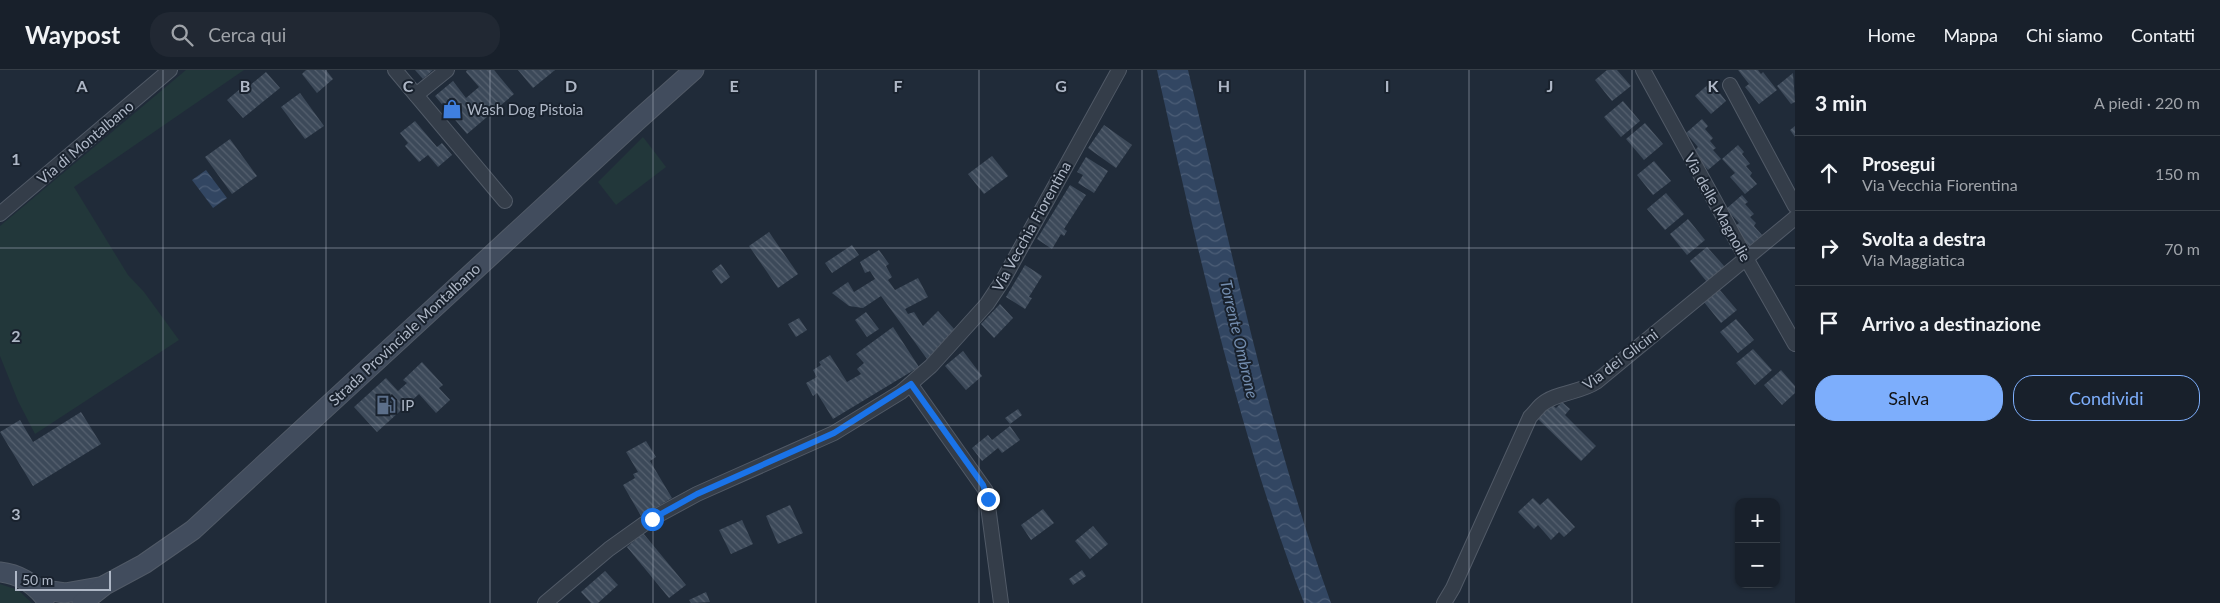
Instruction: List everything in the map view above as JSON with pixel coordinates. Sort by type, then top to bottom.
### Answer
[{"type":"main road","name":"Strada Provinciale Montalbano","points":[[82,603],[105,585],[152,559],[193,530],[694,70]]},
{"type":"main road","name":"Strada Provinciale Montalbano","points":[[0,572],[23,579],[42,596],[105,585]]},
{"type":"street","name":"Via di Montalbano","points":[[0,214],[170,70]]},
{"type":"street","points":[[395,70],[505,202]]},
{"type":"street","points":[[416,96],[447,70]]},
{"type":"street","name":"Via Vecchia Fiorentina","points":[[545,603],[609,549],[652,519],[697,494],[834,433],[911,384],[931,366],[987,304],[1003,280],[1119,70]]},
{"type":"street","name":"Via delle Magnolie","points":[[1643,70],[1795,344]]},
{"type":"street","points":[[1730,85],[1795,206]]},
{"type":"street","name":"Via dei Glicini","points":[[1444,603],[1457,580],[1530,417],[1542,404],[1585,389],[1596,382],[1795,218]]},
{"type":"street","points":[[911,384],[986,491],[1001,603]]},
{"type":"green space","points":[[186,70],[244,70],[74,187],[128,275],[144,292],[179,340],[35,434],[18,401],[0,356],[0,226]]},
{"type":"green space","points":[[643,137],[666,167],[616,205],[598,182]]},
{"type":"green space","points":[[0,584],[18,590],[32,603],[0,603]]},
{"type":"water","name":"Torrente Ombrone","points":[[1157,70],[1188,70],[1252,339],[1289,472],[1331,603],[1304,603],[1280,538],[1239,406],[1221,339]]},
{"type":"water","points":[[206,170],[227,198],[213,208],[192,180]]},
{"type":"building","points":[[306,70],[326,70],[333,79],[317,93],[302,74]]},
{"type":"building","points":[[415,70],[433,70],[423,79]]},
{"type":"building","points":[[467,70],[494,70],[514,94],[467,134],[435,96],[453,81],[466,98],[479,87],[466,72]]},
{"type":"building","points":[[518,70],[555,70],[533,88]]},
{"type":"building","points":[[1607,70],[1617,70],[1631,86],[1612,101],[1595,80]]},
{"type":"building","points":[[1738,70],[1758,70],[1761,74],[1763,72],[1777,90],[1759,104],[1745,87],[1749,84]]},
{"type":"building","points":[[266,72],[280,88],[243,118],[227,100],[240,89],[243,91]]},
{"type":"building","points":[[1793,73],[1795,102],[1791,104],[1777,86]]},
{"type":"building","points":[[1711,82],[1726,101],[1711,114],[1695,96]]},
{"type":"building","points":[[300,93],[324,126],[305,139],[281,107]]},
{"type":"building","points":[[1623,101],[1640,121],[1621,137],[1604,117]]},
{"type":"building","points":[[1702,119],[1708,126],[1705,129],[1713,138],[1710,141],[1716,148],[1713,150],[1721,159],[1708,170],[1693,152],[1698,147],[1686,133]]},
{"type":"building","points":[[415,121],[437,147],[442,143],[452,155],[438,167],[428,155],[419,162],[405,146],[408,143],[400,133]]},
{"type":"building","points":[[1645,123],[1663,144],[1644,160],[1626,139]]},
{"type":"building","points":[[1104,125],[1132,145],[1116,168],[1088,148]]},
{"type":"building","points":[[1795,126],[1795,137],[1790,130]]},
{"type":"building","points":[[230,139],[257,176],[232,194],[205,157]]},
{"type":"building","points":[[1738,145],[1750,164],[1746,166],[1752,173],[1750,176],[1757,184],[1745,194],[1730,177],[1735,173],[1722,159]]},
{"type":"building","points":[[992,156],[1008,176],[984,194],[968,174]]},
{"type":"building","points":[[1086,157],[1108,171],[1094,193],[1078,183],[1083,175],[1077,172]]},
{"type":"building","points":[[1654,161],[1671,181],[1653,195],[1637,175]]},
{"type":"building","points":[[1070,185],[1086,195],[1064,229],[1067,231],[1064,236],[1061,234],[1052,249],[1037,239]]},
{"type":"building","points":[[1666,193],[1684,214],[1665,230],[1647,209]]},
{"type":"building","points":[[1742,195],[1748,202],[1745,204],[1754,214],[1750,217],[1756,223],[1754,226],[1762,235],[1749,246],[1733,228],[1739,223],[1726,209]]},
{"type":"building","points":[[1688,219],[1705,240],[1687,255],[1670,234]]},
{"type":"building","points":[[769,232],[798,274],[778,288],[749,246]]},
{"type":"building","points":[[852,245],[859,255],[832,273],[825,263]]},
{"type":"building","points":[[1707,247],[1725,267],[1707,282],[1690,261]]},
{"type":"building","points":[[879,250],[889,264],[886,266],[892,277],[888,280],[895,290],[918,278],[928,297],[905,309],[908,314],[914,312],[923,326],[938,311],[955,330],[927,359],[881,296],[863,308],[849,306],[832,293],[848,282],[854,292],[875,279],[870,271],[865,273],[860,262]]},
{"type":"building","points":[[721,264],[730,277],[721,284],[712,271]]},
{"type":"building","points":[[1025,265],[1042,276],[1029,297],[1032,298],[1025,309],[1006,297]]},
{"type":"building","points":[[1719,289],[1737,310],[1721,323],[1704,302]]},
{"type":"building","points":[[1000,304],[1013,318],[994,338],[981,324]]},
{"type":"building","points":[[866,312],[879,329],[867,337],[855,320]]},
{"type":"building","points":[[799,318],[807,330],[796,337],[788,324]]},
{"type":"building","points":[[1736,319],[1754,340],[1738,353],[1720,332]]},
{"type":"building","points":[[893,327],[919,367],[833,419],[817,393],[813,396],[806,383],[817,377],[813,370],[821,365],[819,362],[830,355],[847,382],[861,374],[857,369],[864,363],[856,354]]},
{"type":"building","points":[[1753,349],[1772,370],[1755,385],[1736,363]]},
{"type":"building","points":[[963,351],[982,376],[966,390],[945,366]]},
{"type":"building","points":[[422,362],[443,385],[439,388],[450,400],[436,413],[419,394],[377,432],[354,407],[386,378],[398,391],[407,383],[403,380]]},
{"type":"building","points":[[1781,370],[1795,386],[1795,393],[1782,405],[1764,385]]},
{"type":"building","points":[[1562,402],[1570,409],[1565,415],[1596,446],[1581,461],[1536,417],[1550,403],[1556,408]]},
{"type":"building","points":[[1018,409],[1022,415],[1010,424],[1005,418]]},
{"type":"building","points":[[81,412],[101,444],[33,486],[0,432],[20,420],[33,442]]},
{"type":"building","points":[[1010,426],[1020,440],[1002,453],[998,448],[982,461],[972,448],[988,435],[992,440]]},
{"type":"building","points":[[646,441],[656,457],[650,461],[672,498],[641,516],[623,485],[635,478],[633,474],[638,472],[626,452]]},
{"type":"building","points":[[1533,498],[1540,505],[1548,498],[1575,527],[1564,537],[1559,532],[1551,540],[1538,525],[1534,529],[1518,512]]},
{"type":"building","points":[[790,505],[803,533],[778,544],[766,516]]},
{"type":"building","points":[[1043,509],[1054,523],[1031,540],[1021,525]]},
{"type":"building","points":[[742,520],[753,544],[731,554],[719,530]]},
{"type":"building","points":[[1093,526],[1108,544],[1090,559],[1075,541]]},
{"type":"building","points":[[643,533],[686,585],[669,598],[627,547]]},
{"type":"building","points":[[1082,570],[1086,576],[1073,585],[1069,579]]},
{"type":"building","points":[[605,571],[618,585],[598,603],[591,603],[581,592]]},
{"type":"building","points":[[706,592],[710,602],[691,603],[689,600]]},
{"type":"place","name":"Wash Dog Pistoia","points":[[452,109]]},
{"type":"place","name":"IP","points":[[386,405]]},
{"type":"route","points":[[652,519],[697,494],[825,438],[868,413],[911,384],[983,485],[988,499]]}]
